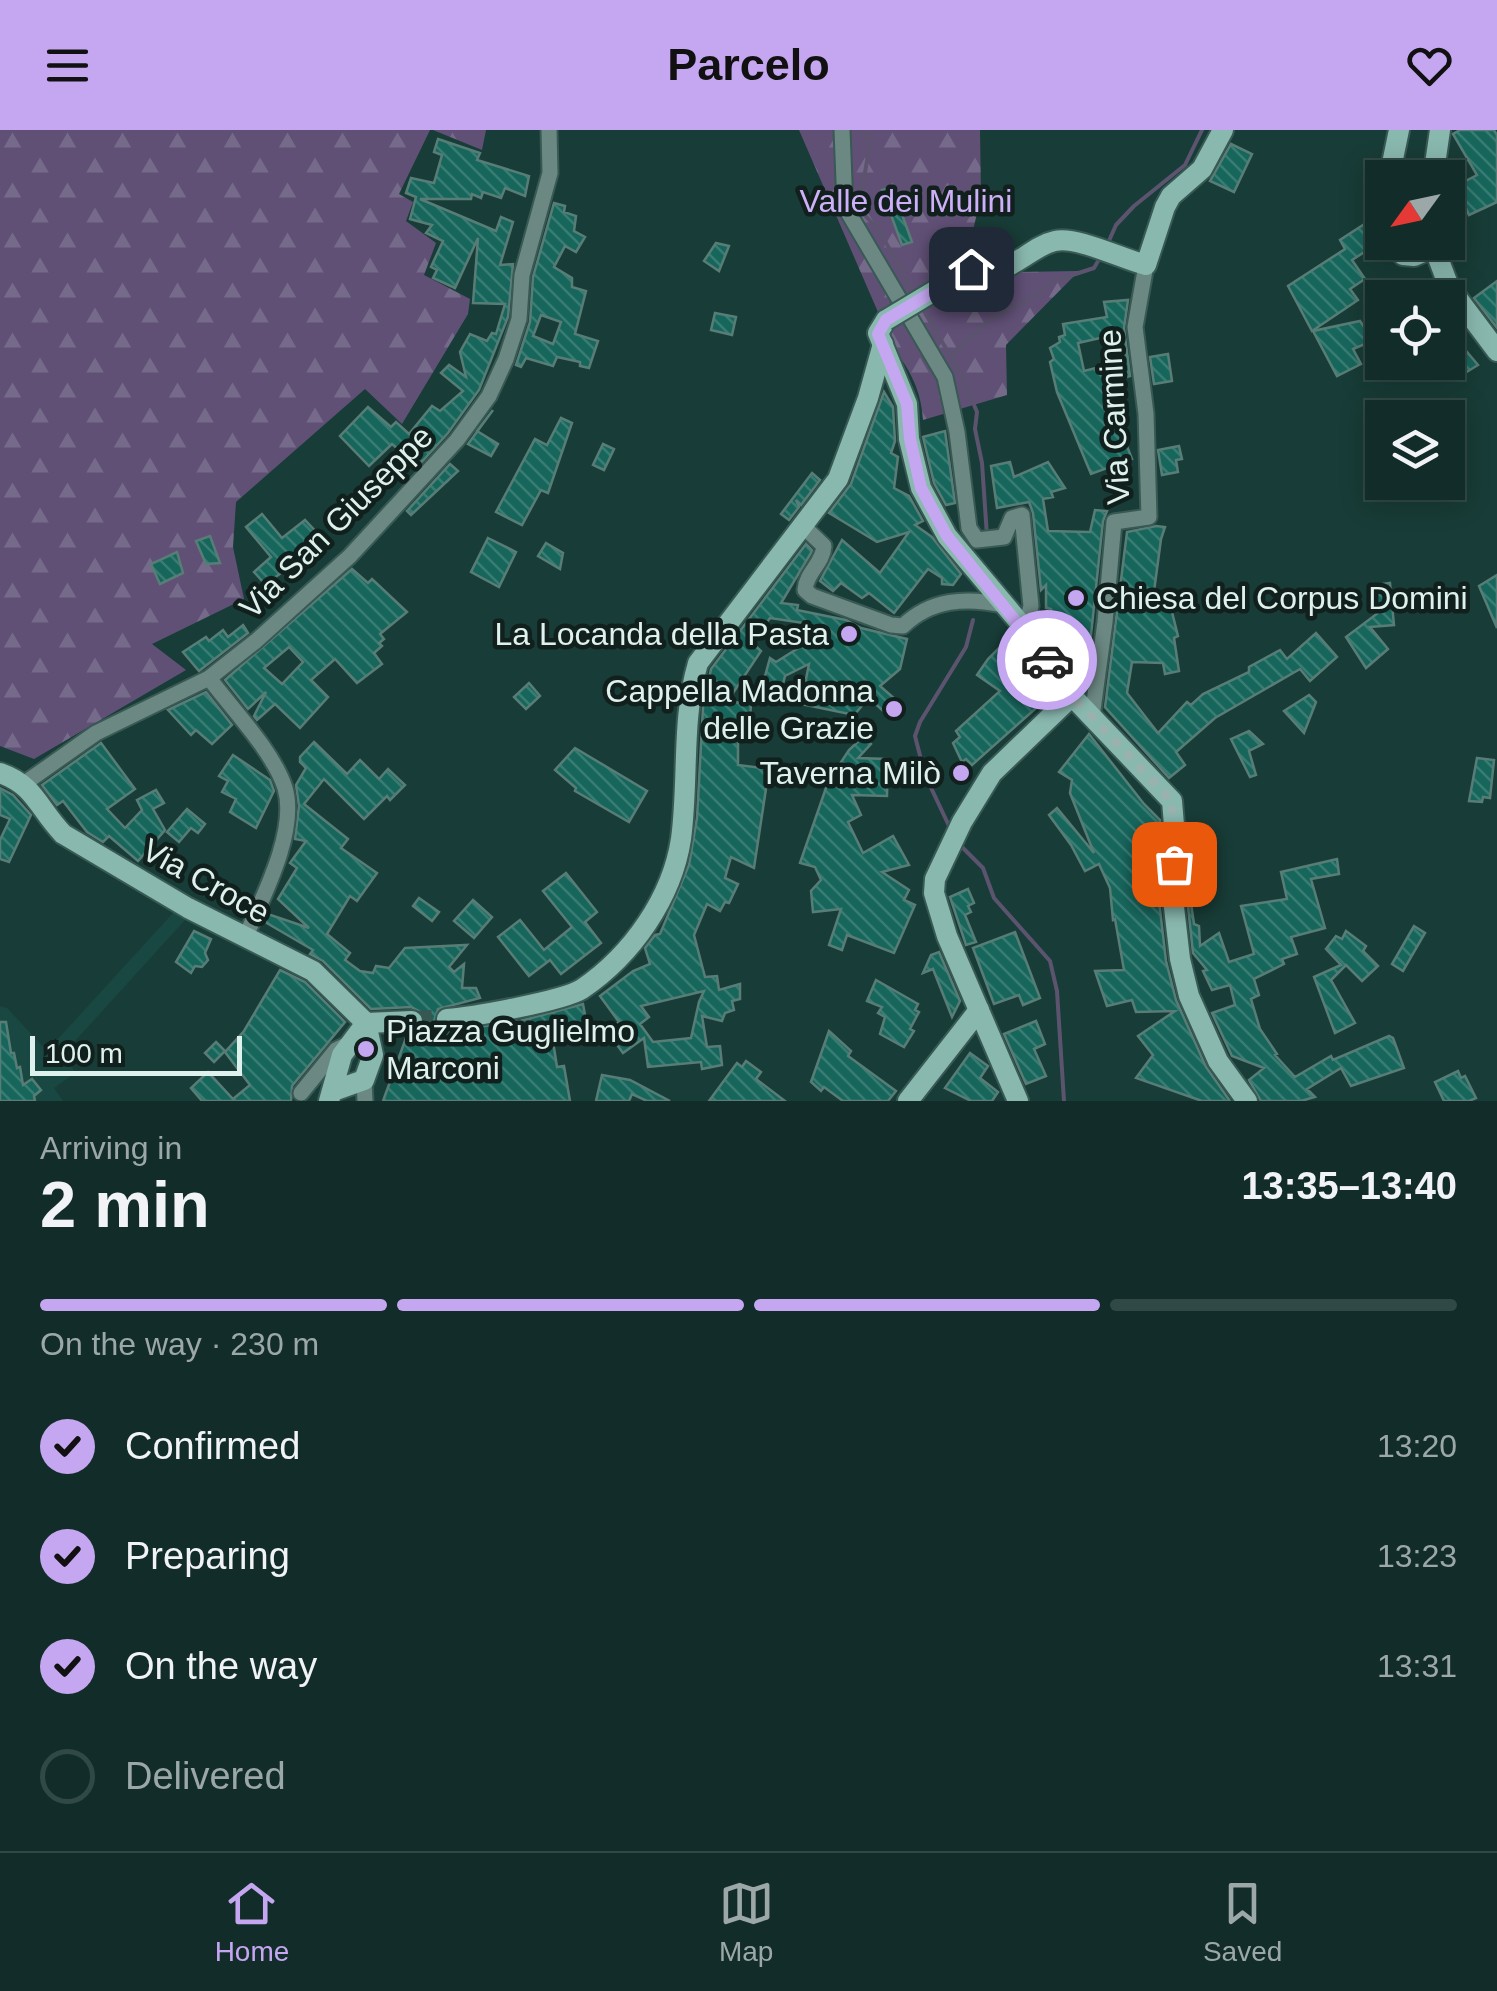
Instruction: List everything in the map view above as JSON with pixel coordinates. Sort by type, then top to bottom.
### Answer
[{"type":"street","name":"Via San Giuseppe","points":[[24,783],[96,732],[209,678],[256,641],[350,556],[457,440],[489,396],[518,319],[522,275],[550,173],[549,130]]},
{"type":"street","points":[[842,130],[845,207],[945,377],[970,528],[977,540],[1004,537],[1012,518],[1022,514],[1031,606],[1025,629]]},
{"type":"street","points":[[1222,130],[1202,169],[1172,196],[1136,263],[1072,241],[1057,240],[1006,267],[990,271],[971,269],[886,320],[878,334],[907,404],[921,488],[947,536],[1025,629],[1072,696],[1172,801],[1172,890],[1189,996],[1218,1061],[1248,1101]]},
{"type":"street","points":[[1393,160],[1399,130]]},
{"type":"street","points":[[1436,160],[1440,130]]},
{"type":"street","points":[[1438,260],[1448,287],[1497,351]]},
{"type":"street","name":"Via Carmine","points":[[1092,717],[1114,522],[1149,518],[1146,414],[1135,327],[1136,263]]},
{"type":"street","points":[[447,1018],[489,1014],[579,991],[648,924],[675,868],[681,838],[690,689],[698,663],[844,468],[883,344]]},
{"type":"street","points":[[868,398],[876,389],[902,393]]},
{"type":"street","points":[[802,525],[824,546],[822,559],[806,580],[805,590],[812,596],[890,625],[903,626],[916,613],[940,604],[967,601],[1003,606]]},
{"type":"street","points":[[209,678],[271,759],[286,790],[287,822],[245,938]]},
{"type":"street","points":[[1018,1101],[947,936],[934,893],[944,855],[992,773],[1072,696]]},
{"type":"street","points":[[0,773],[24,783]]},
{"type":"street","name":"Via Croce","points":[[24,783],[46,818],[62,834],[245,938],[313,971],[366,1023]]},
{"type":"street","points":[[908,1101],[979,1010]]},
{"type":"street","points":[[366,1023],[412,1021]]},
{"type":"street","points":[[366,1023],[373,1055],[365,1090],[331,1096],[342,1055],[366,1023]]},
{"type":"street","points":[[302,1093],[336,1050],[352,1042]]},
{"type":"shaded area","points":[[173,913],[185,920],[65,1052],[75,1073],[54,1088],[63,1101],[0,1101],[0,1006],[7,1008],[47,1051]]},
{"type":"green space","points":[[0,130],[430,130],[399,194],[413,202],[406,221],[436,243],[424,275],[470,299],[468,314],[402,424],[365,389],[236,502],[233,547],[244,599],[152,644],[186,670],[34,759],[0,746]]},
{"type":"green space","points":[[433,130],[486,130],[482,150]]},
{"type":"green space","name":"Valle dei Mulini","points":[[799,130],[980,130],[981,197],[968,251],[974,287],[986,287],[1012,272],[1079,271],[1006,345],[1007,395],[923,420],[914,382],[894,349]]},
{"type":"building","points":[[1460,130],[1494,130],[1497,135],[1497,202],[1469,215],[1465,181],[1477,175],[1453,134]]},
{"type":"building","points":[[438,139],[480,153],[477,160],[529,176],[525,196],[505,188],[501,198],[483,192],[481,198],[472,194],[471,199],[420,199],[496,231],[501,217],[513,222],[500,265],[513,264],[508,317],[479,390],[418,466],[392,444],[369,466],[340,436],[368,407],[391,427],[396,422],[409,434],[432,406],[440,411],[463,391],[441,373],[449,365],[466,377],[460,352],[470,334],[487,341],[492,333],[496,334],[505,304],[473,303],[478,238],[455,288],[433,278],[437,270],[431,267],[443,241],[426,233],[432,225],[410,219],[416,197],[406,193],[411,178],[434,183],[442,155],[434,152]]},
{"type":"building","points":[[1231,144],[1252,154],[1234,192],[1210,181]]},
{"type":"building","points":[[892,187],[912,242],[902,245],[882,190]]},
{"type":"building","points":[[554,203],[565,206],[564,212],[576,216],[574,231],[585,237],[576,252],[565,246],[554,267],[572,278],[572,287],[586,291],[575,334],[598,341],[589,368],[557,357],[553,366],[526,358],[521,367],[516,365],[530,322],[533,277]],"holes":[[[541,315],[561,322],[553,344],[533,336]]]},
{"type":"building","points":[[1365,224],[1365,252],[1352,260],[1365,279],[1350,289],[1358,300],[1312,331],[1288,286],[1345,249],[1340,240]]},
{"type":"building","points":[[716,243],[729,246],[719,271],[704,261]]},
{"type":"building","points":[[1497,281],[1497,328],[1474,298]]},
{"type":"building","points":[[1128,300],[1124,328],[1130,376],[1107,382],[1112,399],[1109,400],[1132,459],[1091,474],[1057,392],[1050,348],[1065,335],[1063,324],[1107,317],[1104,302]],"holes":[[[1109,336],[1112,364],[1084,371],[1078,343]]]},
{"type":"building","points":[[715,313],[736,317],[732,335],[711,330]]},
{"type":"building","points":[[1360,321],[1365,344],[1353,349],[1361,364],[1337,376],[1313,331]]},
{"type":"building","points":[[1465,350],[1478,365],[1465,373]]},
{"type":"building","points":[[1168,354],[1172,381],[1154,384],[1150,357]]},
{"type":"building","points":[[884,392],[893,407],[895,441],[891,453],[898,457],[894,488],[909,496],[923,521],[915,525],[932,537],[961,574],[953,585],[942,584],[942,578],[928,569],[894,613],[869,593],[862,598],[841,583],[833,591],[820,581],[842,540],[880,573],[909,532],[877,542],[829,513],[851,484]]},
{"type":"building","points":[[561,418],[572,423],[548,493],[541,490],[522,525],[496,512],[535,439],[547,445]]},
{"type":"building","points":[[477,431],[498,444],[491,456],[468,444]]},
{"type":"building","points":[[945,431],[955,503],[946,505],[934,483],[923,437]]},
{"type":"building","points":[[603,444],[614,449],[604,470],[593,465]]},
{"type":"building","points":[[1179,446],[1182,459],[1176,460],[1178,472],[1162,475],[1158,450]]},
{"type":"building","points":[[1010,462],[1014,477],[1048,462],[1065,488],[1043,499],[1048,531],[1090,532],[1095,510],[1107,511],[1089,654],[1066,652],[1066,656],[1061,656],[1048,638],[1051,609],[1046,608],[1046,585],[1041,590],[1029,502],[997,508],[991,466]]},
{"type":"building","points":[[450,464],[458,471],[411,515],[407,511]]},
{"type":"building","points":[[812,473],[820,480],[801,505],[796,500],[799,507],[789,520],[781,514]]},
{"type":"building","points":[[262,514],[282,538],[305,520],[319,535],[286,562],[290,567],[265,584],[254,572],[271,557],[246,527]]},
{"type":"building","points":[[1165,527],[1153,599],[1173,599],[1179,671],[1165,674],[1163,663],[1132,662],[1127,693],[1158,733],[1187,702],[1191,705],[1203,694],[1249,672],[1249,667],[1280,650],[1287,659],[1316,633],[1337,657],[1310,681],[1300,669],[1215,718],[1176,752],[1185,765],[1169,778],[1105,707],[1127,532]]},
{"type":"building","points":[[210,536],[220,563],[206,564],[196,541]]},
{"type":"building","points":[[488,538],[516,552],[499,587],[471,572]]},
{"type":"building","points":[[546,543],[563,553],[560,569],[538,556]]},
{"type":"building","points":[[806,544],[811,553],[781,603],[907,639],[900,669],[880,686],[903,706],[891,718],[869,698],[854,715],[801,704],[809,664],[785,676],[779,700],[760,694],[770,658],[776,662],[800,647],[804,623],[770,618],[752,643],[761,651],[727,702],[751,703],[750,720],[738,719],[738,765],[769,769],[754,868],[731,857],[725,878],[738,884],[729,903],[725,902],[720,911],[707,904],[694,935],[705,977],[717,976],[719,990],[740,984],[740,999],[732,1001],[734,1010],[725,1013],[722,1021],[702,1016],[707,1047],[720,1046],[722,1065],[702,1069],[701,1062],[648,1067],[644,1038],[623,1053],[607,1031],[619,1022],[600,996],[633,971],[650,964],[645,948],[660,934],[689,865],[697,818],[703,708],[711,669]],"holes":[[[704,991],[691,1038],[653,1042],[640,1024],[649,1017],[641,1006]]]},
{"type":"building","points":[[177,552],[183,573],[160,584],[151,564]]},
{"type":"building","points":[[352,569],[368,583],[372,579],[407,612],[380,634],[384,639],[379,643],[382,646],[374,653],[382,664],[357,683],[335,659],[311,680],[328,697],[300,728],[275,704],[257,720],[254,716],[266,692],[248,709],[225,680]],"holes":[[[289,647],[303,662],[282,684],[264,668]]]},
{"type":"building","points":[[1497,575],[1497,628],[1479,586]]},
{"type":"building","points":[[1390,583],[1394,625],[1370,627],[1388,649],[1366,668],[1346,637],[1378,613],[1375,585]]},
{"type":"building","points":[[243,625],[248,633],[199,671],[183,652],[223,630],[228,637]]},
{"type":"building","points":[[1012,635],[1053,693],[972,765],[966,759],[962,762],[953,743],[960,737],[956,731],[1000,691],[977,675]]},
{"type":"building","points":[[529,683],[540,696],[526,709],[514,697]]},
{"type":"building","points":[[206,692],[232,725],[212,744],[196,730],[191,735],[168,710]]},
{"type":"building","points":[[1309,695],[1316,702],[1304,733],[1284,711]]},
{"type":"building","points":[[1249,731],[1263,744],[1249,751],[1256,775],[1250,777],[1231,739]]},
{"type":"building","points":[[1089,734],[1160,820],[1158,892],[1166,961],[1176,1000],[1206,1067],[1230,1101],[1202,1101],[1136,1078],[1153,1055],[1138,1036],[1175,1011],[1136,1012],[1132,1000],[1107,1006],[1095,971],[1124,970],[1110,888],[1099,864],[1085,871],[1049,815],[1057,808],[1094,853],[1070,793],[1072,780],[1059,772]]},
{"type":"building","points":[[864,736],[871,744],[858,758],[888,759],[887,796],[852,795],[861,815],[848,822],[863,853],[893,836],[909,865],[882,872],[909,890],[904,900],[915,905],[894,953],[847,935],[842,950],[829,945],[841,909],[813,912],[811,891],[821,880],[815,867],[800,863],[828,782],[849,750]]},
{"type":"building","points":[[314,742],[347,774],[360,760],[379,779],[388,769],[405,785],[390,800],[387,796],[364,819],[324,779],[304,804],[348,839],[341,848],[377,873],[357,901],[350,896],[327,934],[350,953],[345,960],[360,971],[373,973],[376,966],[389,968],[405,948],[467,945],[449,967],[454,972],[464,964],[462,988],[476,988],[480,998],[438,1009],[434,1021],[442,1032],[520,1021],[583,1004],[589,1036],[553,1041],[557,1067],[564,1066],[570,1101],[383,1101],[407,1035],[418,1033],[425,1026],[423,1013],[411,1007],[371,1009],[323,961],[310,954],[313,950],[265,922],[268,914],[309,928],[278,899],[297,868],[290,863],[306,841],[295,839],[299,806],[296,785],[306,768],[300,757]]},
{"type":"building","points":[[101,743],[135,789],[107,809],[125,828],[142,810],[137,800],[156,790],[164,803],[153,809],[165,830],[138,861],[109,836],[103,842],[87,832],[63,801],[57,805],[42,785]]},
{"type":"building","points":[[575,748],[647,791],[629,822],[575,791],[555,770]]},
{"type":"building","points":[[233,755],[270,780],[274,791],[256,828],[230,812],[236,799],[222,792],[228,781],[219,776]]},
{"type":"building","points":[[1477,758],[1494,760],[1490,798],[1483,797],[1482,802],[1469,801]]},
{"type":"building","points":[[0,788],[13,795],[31,815],[9,862],[0,859],[0,840],[10,819],[0,815]]},
{"type":"building","points":[[187,809],[205,824],[198,833],[191,828],[179,842],[167,832]]},
{"type":"building","points":[[1337,859],[1339,874],[1311,879],[1325,928],[1291,937],[1297,954],[1282,959],[1284,964],[1254,979],[1259,995],[1251,999],[1260,1029],[1275,1055],[1295,1077],[1331,1056],[1333,1060],[1389,1036],[1404,1068],[1351,1086],[1341,1068],[1307,1089],[1315,1097],[1261,1101],[1249,1080],[1264,1068],[1232,1056],[1212,1013],[1235,1005],[1230,985],[1212,990],[1203,971],[1207,970],[1193,953],[1186,888],[1194,924],[1199,926],[1200,946],[1219,933],[1229,962],[1254,954],[1241,906],[1287,899],[1281,872]]},
{"type":"building","points":[[566,873],[597,912],[585,922],[601,943],[561,974],[550,960],[529,976],[498,937],[520,920],[544,950],[572,927],[543,891]]},
{"type":"building","points":[[968,889],[974,903],[965,915],[976,942],[966,945],[950,897]]},
{"type":"building","points":[[419,898],[439,912],[432,921],[413,906]]},
{"type":"building","points":[[473,900],[492,917],[474,938],[454,921]]},
{"type":"building","points":[[1414,926],[1425,933],[1403,971],[1392,964]]},
{"type":"building","points":[[194,931],[211,939],[205,953],[208,960],[202,967],[195,966],[191,973],[176,962]]},
{"type":"building","points":[[1346,931],[1366,946],[1363,951],[1378,966],[1362,981],[1346,965],[1331,980],[1355,1023],[1335,1033],[1314,977],[1341,965],[1326,949],[1336,936],[1342,939]]},
{"type":"building","points":[[1015,932],[1040,998],[1023,1005],[1019,995],[994,1004],[973,948]]},
{"type":"building","points":[[939,952],[960,1001],[952,1017],[933,969],[923,973],[931,955]]},
{"type":"building","points":[[280,970],[305,982],[345,1022],[292,1086],[291,1101],[202,1101],[191,1088],[208,1072],[233,1099],[250,1085],[225,1052],[244,1031]]},
{"type":"building","points":[[876,980],[918,1004],[915,1010],[919,1012],[910,1029],[914,1031],[904,1047],[880,1034],[885,1017],[878,1013],[882,1007],[867,1001]]},
{"type":"building","points":[[1036,1021],[1045,1044],[1034,1049],[1046,1076],[1026,1084],[1004,1034]]},
{"type":"building","points":[[0,1022],[6,1022],[11,1053],[17,1068],[20,1067],[23,1085],[32,1079],[41,1090],[34,1096],[35,1101],[0,1101]]},
{"type":"building","points":[[829,1031],[851,1051],[848,1056],[896,1091],[888,1101],[843,1101],[811,1082]]},
{"type":"building","points":[[216,1042],[225,1051],[214,1062],[205,1053]]},
{"type":"building","points":[[970,1053],[988,1066],[980,1078],[998,1092],[992,1101],[971,1101],[945,1088]]},
{"type":"building","points":[[746,1061],[761,1072],[756,1079],[785,1101],[709,1101],[737,1063],[742,1067]]},
{"type":"building","points":[[1458,1071],[1461,1078],[1465,1076],[1476,1098],[1444,1101],[1435,1082]]},
{"type":"building","points":[[602,1075],[630,1080],[670,1101],[647,1101],[632,1094],[629,1101],[596,1101]]},
{"type":"waterway","points":[[863,130],[870,144],[862,189],[863,213],[880,232],[914,293]]},
{"type":"waterway","points":[[1108,243],[1116,225],[1134,206],[1185,165],[1202,130]]},
{"type":"waterway","points":[[951,356],[991,319],[1054,281],[1094,268],[1101,256]]},
{"type":"waterway","points":[[921,306],[961,374],[977,412],[975,429],[982,463],[987,536]]},
{"type":"waterway","points":[[950,828],[925,775],[915,736],[966,647],[973,620]]},
{"type":"waterway","points":[[960,845],[983,868],[994,898],[1050,961],[1057,991],[1064,1101]]},
{"type":"tunnel","points":[[412,1021],[447,1019]]},
{"type":"way so far","points":[[1047,660],[1072,696],[1172,801],[1174,864]]},
{"type":"place","name":"Chiesa del Corpus Domini","points":[[1076,598]]},
{"type":"place","name":"La Locanda della Pasta","points":[[849,634]]},
{"type":"place","name":"Cappella Madonna delle Grazie","points":[[894,709]]},
{"type":"place","name":"Taverna Milò","points":[[961,773]]},
{"type":"place","name":"Piazza Guglielmo Marconi","points":[[366,1049]]},
{"type":"route","points":[[971,269],[886,320],[878,334],[907,404],[921,488],[947,536],[1047,660]]}]
